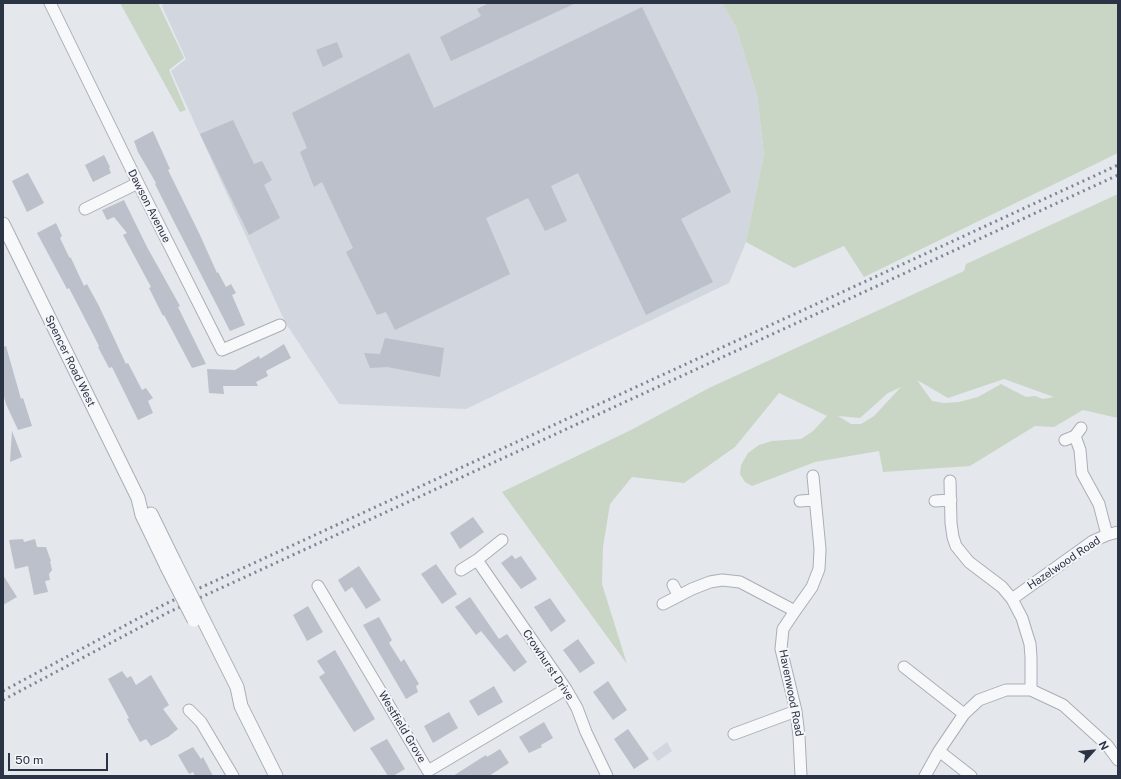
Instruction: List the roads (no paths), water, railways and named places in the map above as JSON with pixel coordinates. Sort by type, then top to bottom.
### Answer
[{"type":"street","name":"Dawson Avenue","points":[[50,3],[222,350],[280,325]]},
{"type":"street","points":[[85,209],[138,183]]},
{"type":"street","name":"Spencer Road West","points":[[3,224],[138,498],[142,515],[171,565],[206,634],[229,692],[242,706],[276,776]]},
{"type":"street","points":[[1074,435],[1080,450],[1082,473],[1113,533]]},
{"type":"street","name":"Havenwood Road","points":[[802,776],[800,736],[796,711],[781,649],[784,630],[812,587],[819,569],[820,549],[813,476]]},
{"type":"street","points":[[950,481],[951,523],[956,546],[969,562],[1002,587],[1012,599],[1022,618],[1030,644],[1032,657],[1031,690]]},
{"type":"street","points":[[800,501],[815,500]]},
{"type":"street","points":[[935,502],[951,500]]},
{"type":"street","name":"Hazelwood Road","points":[[1012,599],[1089,545],[1113,533]]},
{"type":"street","points":[[461,570],[477,560],[502,540]]},
{"type":"street","name":"Crowhurst Drive","points":[[477,560],[566,689],[577,708],[586,732],[607,776]]},
{"type":"street","points":[[663,604],[710,582],[722,580],[740,582],[795,611]]},
{"type":"street","points":[[673,585],[679,596]]},
{"type":"street","name":"Westfield Grove","points":[[318,586],[428,771],[566,689]]},
{"type":"street","points":[[904,667],[964,714]]},
{"type":"street","points":[[925,776],[964,714],[979,700],[1006,690],[1031,690],[1062,705],[1107,745],[1118,760]]},
{"type":"street","points":[[189,710],[201,722],[233,776]]},
{"type":"street","points":[[734,734],[796,711]]},
{"type":"street","points":[[940,751],[971,776]]},
{"type":"railway","points":[[3,691],[165,604],[1118,165]]},
{"type":"railway","points":[[3,700],[169,612],[1118,175]]}]
